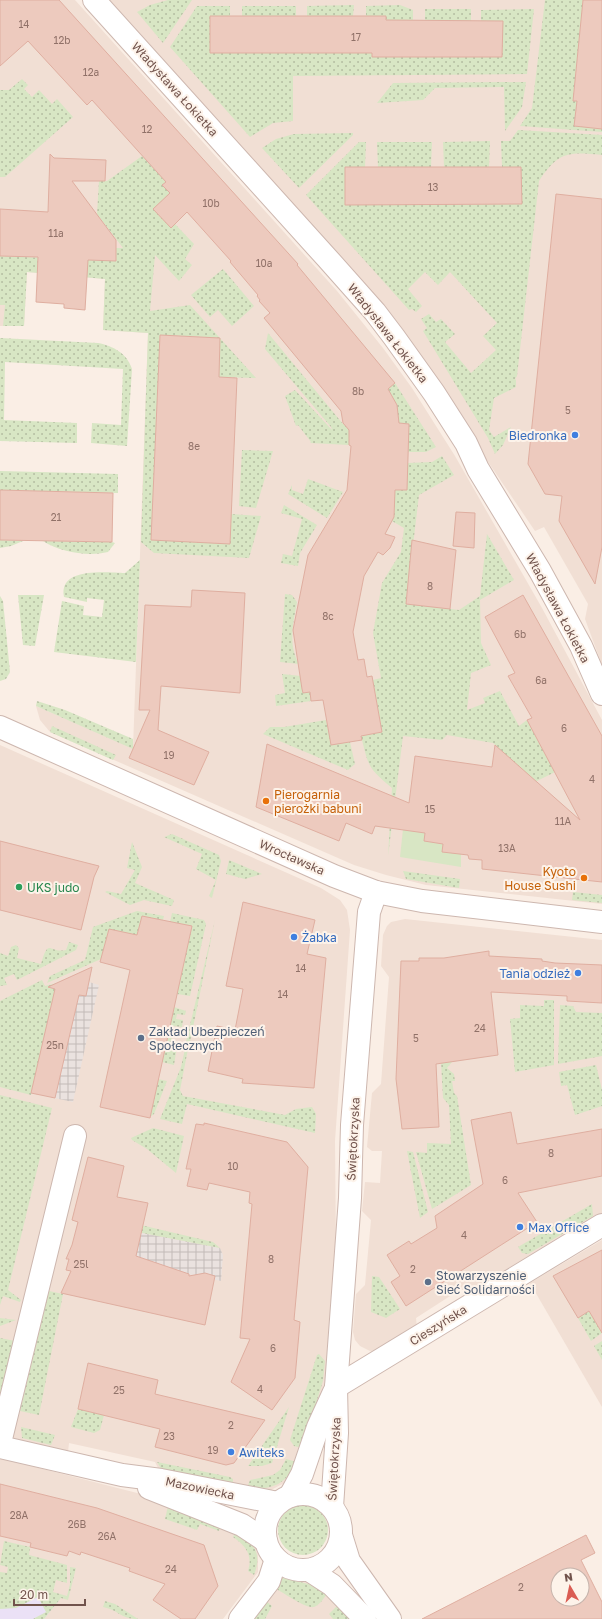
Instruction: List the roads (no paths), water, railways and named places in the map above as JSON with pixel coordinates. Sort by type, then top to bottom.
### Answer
[{"type":"street","name":"Władysława Łokietka","points":[[94,0],[375,312],[398,343],[434,393],[537,565],[581,646],[602,694]]},
{"type":"street","name":"Wrocławska","points":[[0,728],[327,873],[376,892],[430,902],[602,922]]},
{"type":"street","name":"Świętokrzyska","points":[[332,1507],[337,1433],[336,1387],[343,1310],[350,1198],[352,1125],[369,912],[376,892]]},
{"type":"street","points":[[0,1443],[75,1136]]},
{"type":"street","name":"Cieszyńska","points":[[336,1387],[602,1225]]},
{"type":"street","name":"Świętokrzyska","points":[[284,1499],[302,1474],[318,1427],[336,1387]]},
{"type":"street","name":"Mazowiecka","points":[[0,1446],[122,1476],[161,1480],[284,1499]]},
{"type":"street","name":"Mazowiecka","points":[[122,1476],[152,1490],[242,1525],[271,1550]]},
{"type":"street","points":[[240,1619],[269,1580],[271,1550],[266,1520],[284,1499],[309,1494],[322,1498],[332,1507],[340,1522],[341,1535],[349,1561],[390,1619]]},
{"type":"street","points":[[271,1550],[291,1568],[309,1570],[323,1565],[334,1555],[341,1535]]},
{"type":"street","points":[[309,1570],[332,1585],[365,1619]]},
{"type":"place","name":"Biedronka","points":[[575,435]]},
{"type":"place","name":"Pierogarnia pierożki babuni","points":[[266,801]]},
{"type":"place","name":"Kyoto House Sushi","points":[[584,878]]},
{"type":"place","name":"UKS judo","points":[[19,887]]},
{"type":"place","name":"Żabka","points":[[294,937]]},
{"type":"place","name":"Tania odzież","points":[[578,973]]},
{"type":"place","name":"Zakład Ubezpieczeń Społecznych","points":[[141,1038]]},
{"type":"place","name":"Max Office","points":[[520,1227]]},
{"type":"place","name":"Stowarzyszenie Sieć Solidarności","points":[[428,1282]]},
{"type":"place","name":"Awiteks","points":[[231,1452]]}]
